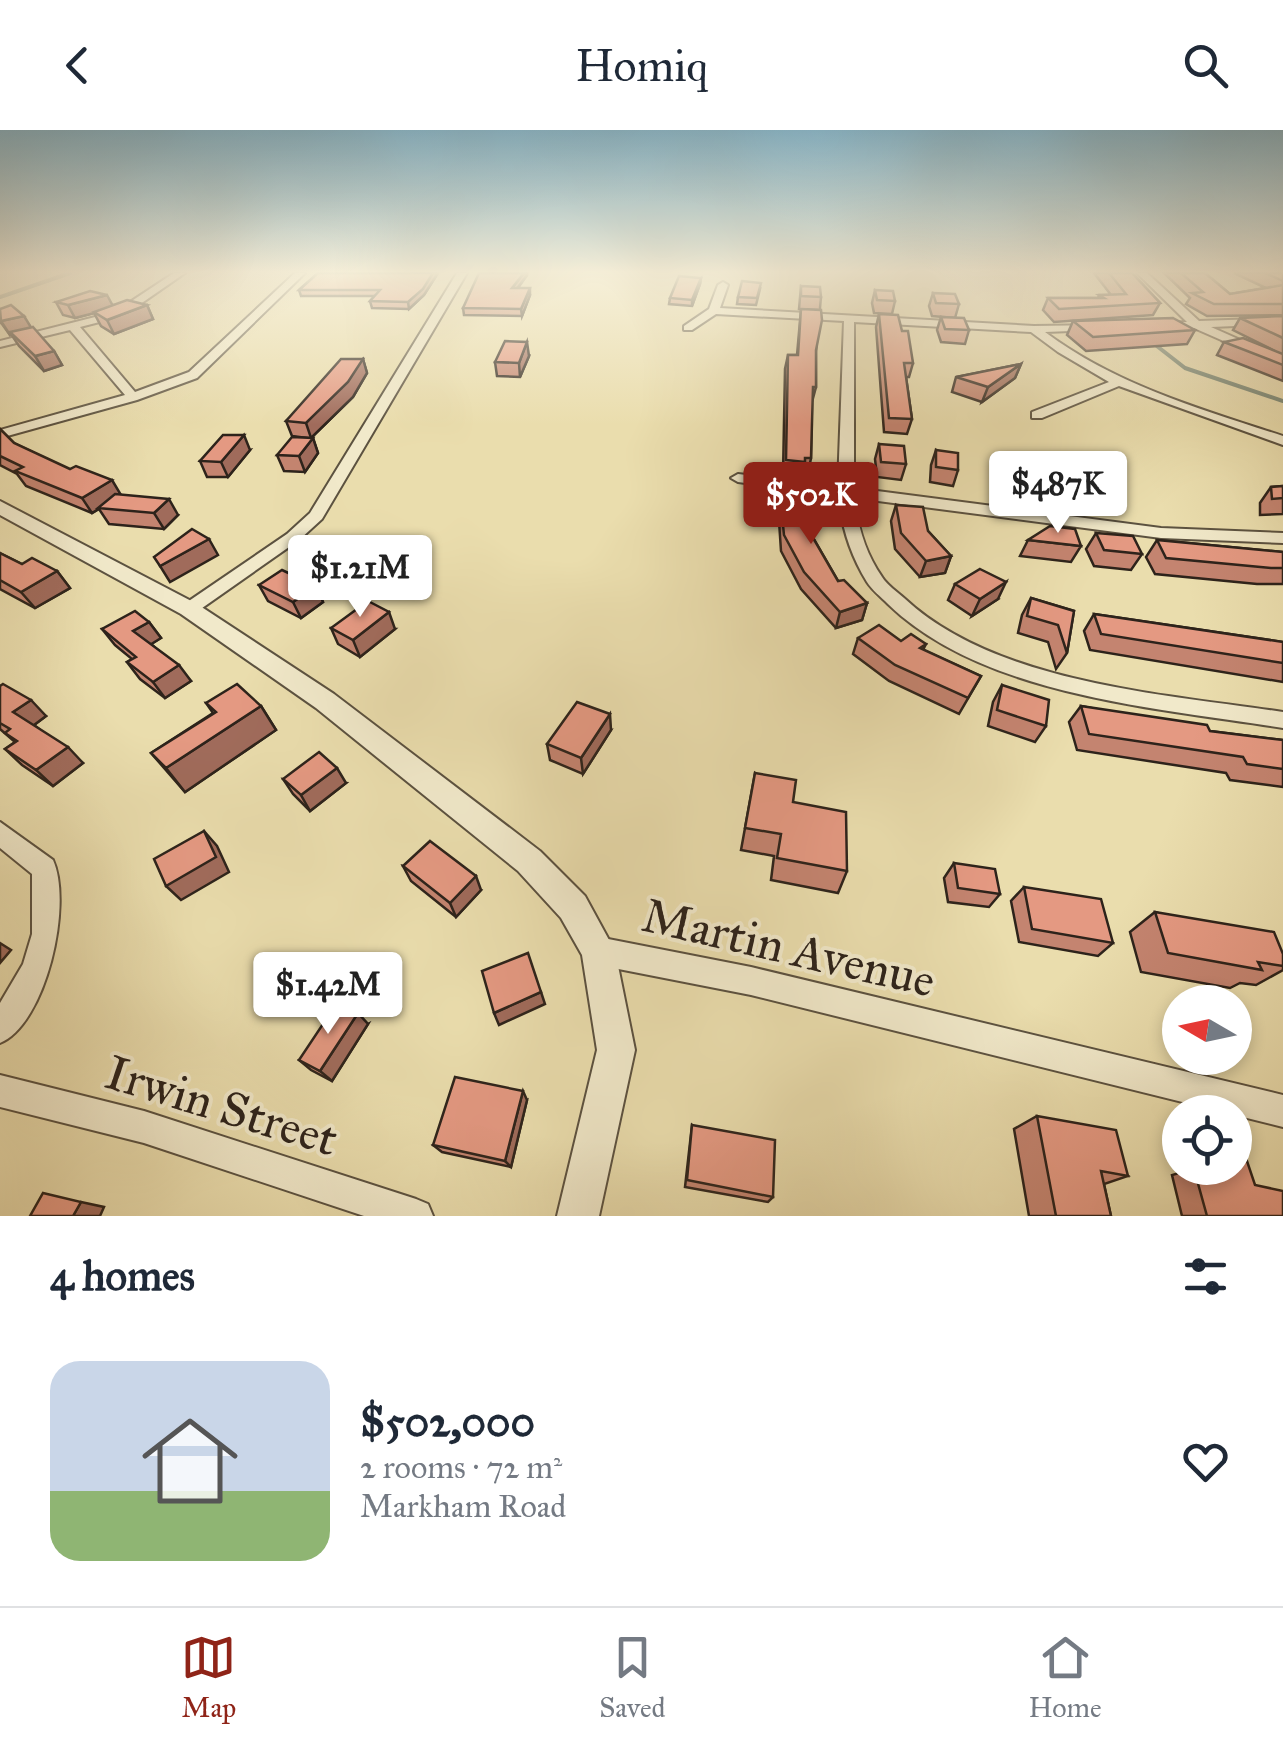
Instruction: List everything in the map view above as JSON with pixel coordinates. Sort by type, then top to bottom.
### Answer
[{"type":"street","points":[[0,344],[86,324]]},
{"type":"street","points":[[0,434],[133,397],[193,375],[250,324]]},
{"type":"street","points":[[189,609],[316,516],[432,324]]},
{"type":"street","points":[[688,328],[695,324]]},
{"type":"street","points":[[848,324],[847,492],[856,543],[878,586],[948,642],[1065,682],[1283,720]]},
{"type":"street","points":[[944,324],[1034,329],[1105,327]]},
{"type":"street","points":[[1141,326],[1220,324]]},
{"type":"street","points":[[1198,325],[1283,364]]},
{"type":"street","points":[[74,328],[133,397]]},
{"type":"street","points":[[1034,329],[1077,362],[1117,383],[1283,441]]},
{"type":"street","points":[[1037,415],[1117,383]]},
{"type":"street","points":[[738,478],[1161,533],[1283,538]]},
{"type":"street","name":"Martin Avenue","points":[[0,507],[189,609],[326,701],[529,861],[573,908],[598,950],[751,981],[1283,1111]]},
{"type":"street","points":[[0,833],[44,868],[50,905],[44,950],[26,992],[0,1028]]},
{"type":"street","points":[[578,1216],[616,1050],[598,950]]},
{"type":"street","name":"Irwin Street","points":[[0,1091],[144,1126],[416,1216]]},
{"type":"building","points":[[800,324],[821,324],[813,387],[811,458],[805,458],[805,462],[786,460],[788,355],[798,355]]},
{"type":"building","points":[[880,324],[900,324],[902,331],[908,331],[913,363],[904,363],[912,419],[889,418]]},
{"type":"building","points":[[943,324],[966,324],[969,330],[945,329]]},
{"type":"building","points":[[1076,324],[1183,324],[1195,330],[1093,337]]},
{"type":"building","points":[[1252,324],[1283,324],[1283,338]]},
{"type":"building","points":[[33,327],[54,351],[35,356],[10,332]]},
{"type":"building","points":[[1243,338],[1283,354],[1283,365],[1224,342]]},
{"type":"building","points":[[505,341],[527,342],[519,363],[495,362]]},
{"type":"building","points":[[341,359],[363,359],[348,382],[306,423],[286,421]]},
{"type":"building","points":[[1021,364],[988,387],[956,377]]},
{"type":"building","points":[[0,429],[14,443],[70,469],[76,466],[112,480],[82,498],[15,471],[23,467],[0,456]]},
{"type":"building","points":[[223,435],[244,435],[221,462],[200,461]]},
{"type":"building","points":[[292,437],[313,438],[299,456],[277,455]]},
{"type":"building","points":[[879,444],[904,446],[906,464],[881,462]]},
{"type":"building","points":[[936,450],[958,453],[958,470],[936,467]]},
{"type":"building","points":[[785,476],[805,479],[804,515],[810,515],[812,536],[838,581],[844,580],[867,603],[840,612],[804,572],[784,535],[781,504],[777,504],[778,485],[785,486]]},
{"type":"building","points":[[1283,486],[1283,498],[1272,499],[1271,487]]},
{"type":"building","points":[[115,494],[169,499],[154,513],[98,508]]},
{"type":"building","points":[[896,505],[923,507],[928,531],[951,556],[926,561],[901,533]]},
{"type":"building","points":[[1050,526],[1075,529],[1081,546],[1028,540]]},
{"type":"building","points":[[192,529],[209,539],[160,566],[154,557]]},
{"type":"building","points":[[1096,533],[1133,536],[1142,554],[1104,550]]},
{"type":"building","points":[[1157,540],[1283,552],[1283,568],[1166,558]]},
{"type":"building","points":[[0,553],[22,564],[32,558],[57,571],[21,592],[0,580]]},
{"type":"building","points":[[980,569],[1006,582],[980,599],[955,584]]},
{"type":"building","points":[[282,570],[316,586],[293,602],[259,585]]},
{"type":"building","points":[[1031,598],[1074,611],[1067,653],[1058,625],[1027,616]]},
{"type":"building","points":[[368,601],[389,612],[353,640],[331,628]]},
{"type":"building","points":[[135,611],[149,622],[133,631],[179,665],[153,682],[127,662],[136,657],[102,629]]},
{"type":"building","points":[[1094,614],[1283,642],[1283,663],[1101,634]]},
{"type":"building","points":[[879,625],[901,641],[911,634],[926,644],[920,648],[981,676],[968,698],[895,665],[858,638]]},
{"type":"building","points":[[3,684],[31,700],[13,712],[68,747],[36,770],[5,749],[17,741],[5,733],[10,729],[0,723]]},
{"type":"building","points":[[237,684],[261,706],[166,768],[151,753],[216,712],[206,703]]},
{"type":"building","points":[[1002,685],[1049,700],[1046,726],[997,710]]},
{"type":"building","points":[[577,702],[610,714],[581,758],[547,744]]},
{"type":"building","points":[[1081,706],[1207,725],[1210,731],[1283,740],[1283,769],[1247,764],[1243,757],[1089,734]]},
{"type":"building","points":[[319,752],[337,768],[301,795],[283,779]]},
{"type":"building","points":[[755,773],[796,780],[793,802],[846,812],[847,871],[777,858],[781,834],[745,828]]},
{"type":"building","points":[[204,831],[216,857],[166,886],[154,859]]},
{"type":"building","points":[[430,841],[476,876],[450,903],[403,866]]},
{"type":"building","points":[[954,863],[995,869],[1000,894],[958,888]]},
{"type":"building","points":[[1024,887],[1101,899],[1113,943],[1032,929]]},
{"type":"building","points":[[1155,912],[1274,932],[1283,954],[1283,966],[1258,962],[1262,970],[1168,953]]},
{"type":"building","points":[[528,953],[541,992],[494,1013],[482,971]]},
{"type":"building","points":[[337,1003],[358,1013],[320,1071],[299,1060]]},
{"type":"building","points":[[455,1077],[523,1091],[505,1161],[433,1145]]},
{"type":"building","points":[[1037,1116],[1116,1130],[1128,1176],[1101,1171],[1111,1216],[1056,1216]]},
{"type":"building","points":[[692,1125],[775,1140],[773,1197],[687,1180]]},
{"type":"building","points":[[1252,1176],[1255,1185],[1283,1191],[1283,1216],[1207,1216],[1198,1185],[1252,1185]]},
{"type":"building","points":[[43,1193],[81,1202],[73,1216],[30,1216]]},
{"type":"waterway","points":[[1153,343],[1185,368],[1283,401]]}]
